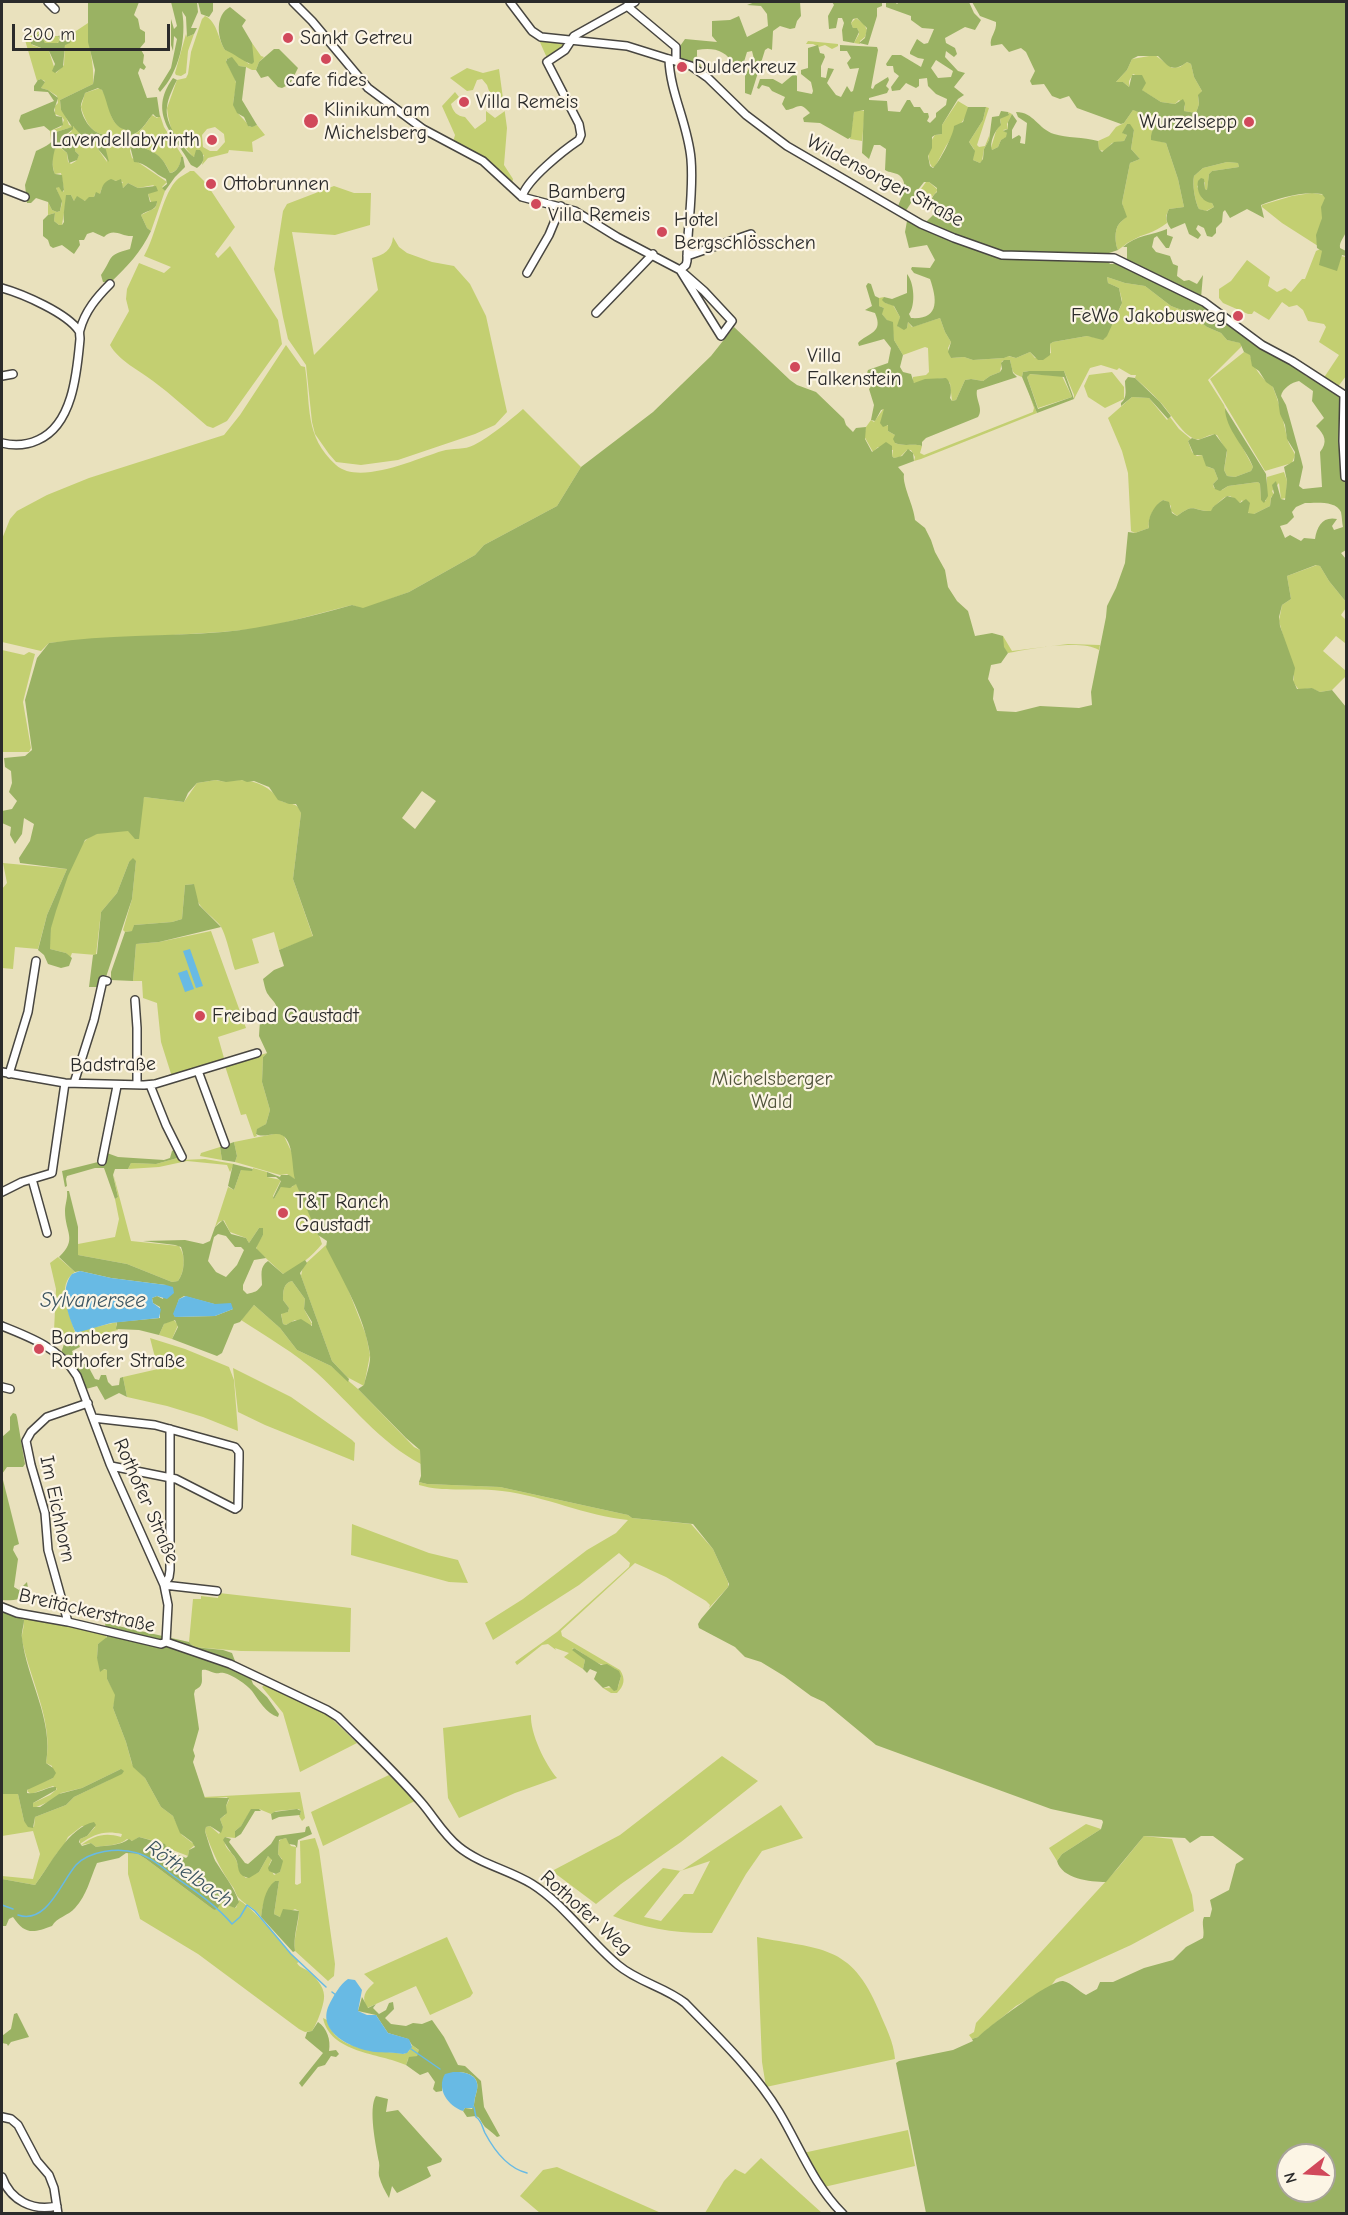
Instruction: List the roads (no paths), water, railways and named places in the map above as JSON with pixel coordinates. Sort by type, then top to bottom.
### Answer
[{"type":"street","points":[[48,2],[55,9]]},
{"type":"street","points":[[293,2],[312,21],[368,88],[423,129],[483,161],[522,197],[575,211],[617,237],[680,270],[704,291],[732,321],[721,336],[680,270]]},
{"type":"street","name":"Wildensorger Straße","points":[[510,2],[537,35],[627,46],[691,66],[704,74],[747,116],[787,146],[926,226],[1002,255],[1114,258],[1204,302],[1262,345],[1346,395]]},
{"type":"street","points":[[522,197],[524,190],[543,169],[579,140],[581,135],[579,124],[547,62],[565,50],[571,39],[622,5],[634,2]]},
{"type":"street","points":[[622,5],[676,47],[672,60],[673,86],[688,138],[691,158],[687,256],[686,265],[680,270]]},
{"type":"street","points":[[2,188],[25,197]]},
{"type":"street","points":[[527,273],[549,236],[561,206]]},
{"type":"street","points":[[687,256],[750,234]]},
{"type":"street","points":[[596,313],[653,254]]},
{"type":"street","points":[[2,443],[14,446],[31,443],[49,435],[56,428],[67,409],[70,398],[79,331],[89,309],[110,284]]},
{"type":"street","points":[[2,288],[36,302],[61,316],[79,331]]},
{"type":"street","points":[[2,376],[13,374]]},
{"type":"street","points":[[1345,477],[1343,441],[1346,395]]},
{"type":"street","points":[[5,1073],[28,1012],[36,961]]},
{"type":"street","points":[[74,1083],[104,980],[107,981]]},
{"type":"street","points":[[135,1000],[138,1086]]},
{"type":"street","name":"Badstraße","points":[[5,1073],[64,1083],[138,1086],[150,1085],[257,1053]]},
{"type":"street","points":[[198,1071],[225,1144]]},
{"type":"street","points":[[2,1192],[52,1173],[64,1083]]},
{"type":"street","points":[[150,1085],[169,1133],[182,1157]]},
{"type":"street","points":[[102,1161],[117,1086]]},
{"type":"street","points":[[32,1179],[47,1233]]},
{"type":"street","name":"Rothofer Straße","points":[[2,1326],[57,1352],[69,1363],[77,1376],[111,1466],[164,1585],[168,1605],[165,1642]]},
{"type":"street","points":[[2,1387],[10,1389]]},
{"type":"street","name":"Im Eichhorn","points":[[68,1622],[48,1549],[45,1513],[26,1442],[31,1432],[47,1417],[88,1403]]},
{"type":"street","points":[[93,1418],[138,1422],[237,1448],[240,1472],[239,1502],[235,1509],[171,1478],[111,1466]]},
{"type":"street","points":[[170,1429],[170,1570],[164,1585],[217,1591]]},
{"type":"street","name":"Breitäckerstraße","points":[[2,1607],[17,1613],[68,1622],[161,1644],[165,1642]]},
{"type":"street","name":"Rothofer Weg","points":[[165,1642],[230,1664],[338,1717],[397,1776],[458,1846],[475,1857],[531,1884],[617,1964],[629,1973],[674,1995],[685,2003],[765,2092],[779,2112],[815,2181],[843,2214]]},
{"type":"street","points":[[2,2117],[14,2120],[51,2179],[58,2210],[30,2205],[11,2194],[2,2177]]},
{"type":"water","points":[[190,949],[203,986],[196,988],[183,951]]},
{"type":"water","points":[[187,970],[194,989],[185,992],[178,973]]},
{"type":"water","name":"Sylvanersee","points":[[80,1271],[111,1278],[166,1285],[173,1287],[174,1293],[167,1299],[157,1296],[152,1298],[153,1303],[161,1309],[159,1318],[111,1323],[76,1333],[70,1319],[65,1295],[68,1280],[72,1274]]},
{"type":"water","points":[[186,1296],[215,1304],[231,1303],[233,1309],[215,1316],[175,1317],[173,1314],[179,1299]]},
{"type":"water","points":[[348,1979],[355,1980],[362,1990],[358,2011],[367,2015],[376,2015],[388,2033],[409,2039],[412,2047],[407,2053],[366,2050],[347,2043],[332,2031],[326,2015],[329,2005]]},
{"type":"water","points":[[453,2072],[469,2074],[476,2079],[477,2088],[473,2108],[465,2108],[463,2111],[458,2109],[445,2096],[442,2085],[445,2074]]},
{"type":"waterway","name":"Röthelbach","points":[[18,1915],[37,1914],[45,1908],[70,1872],[88,1856],[113,1850],[129,1851],[157,1863],[205,1899],[232,1924],[240,1917],[247,1905],[255,1911],[291,1954],[326,1987]]},
{"type":"waterway","name":"Röthelbach","points":[[2,1905],[13,1909]]},
{"type":"waterway","name":"Röthelbach","points":[[332,1992],[336,1995]]},
{"type":"waterway","name":"Röthelbach","points":[[411,2049],[440,2069]]},
{"type":"waterway","name":"Röthelbach","points":[[474,2107],[476,2117],[497,2152],[507,2163],[527,2173]]},
{"type":"place","name":"Sankt Getreu","points":[[288,38]]},
{"type":"place","name":"cafe fides","points":[[326,59]]},
{"type":"place","name":"Dulderkreuz","points":[[682,67]]},
{"type":"place","name":"Villa Remeis","points":[[464,102]]},
{"type":"place","name":"Klinikum am Michelsberg","points":[[311,121]]},
{"type":"place","name":"Wurzelsepp","points":[[1249,122]]},
{"type":"place","name":"Lavendellabyrinth","points":[[212,140]]},
{"type":"place","name":"Ottobrunnen","points":[[211,184]]},
{"type":"place","name":"Bamberg Villa Remeis","points":[[536,204]]},
{"type":"place","name":"Hotel Bergschlösschen","points":[[662,232]]},
{"type":"place","name":"FeWo Jakobusweg","points":[[1238,316]]},
{"type":"place","name":"Villa Falkenstein","points":[[795,367]]},
{"type":"place","name":"Freibad Gaustadt","points":[[200,1016]]},
{"type":"place","name":"T&T Ranch Gaustadt","points":[[283,1213]]},
{"type":"place","name":"Bamberg Rothofer Straße","points":[[39,1349]]},
{"type":"park label","name":"Michelsberger Wald","points":[[772,1090]]}]
